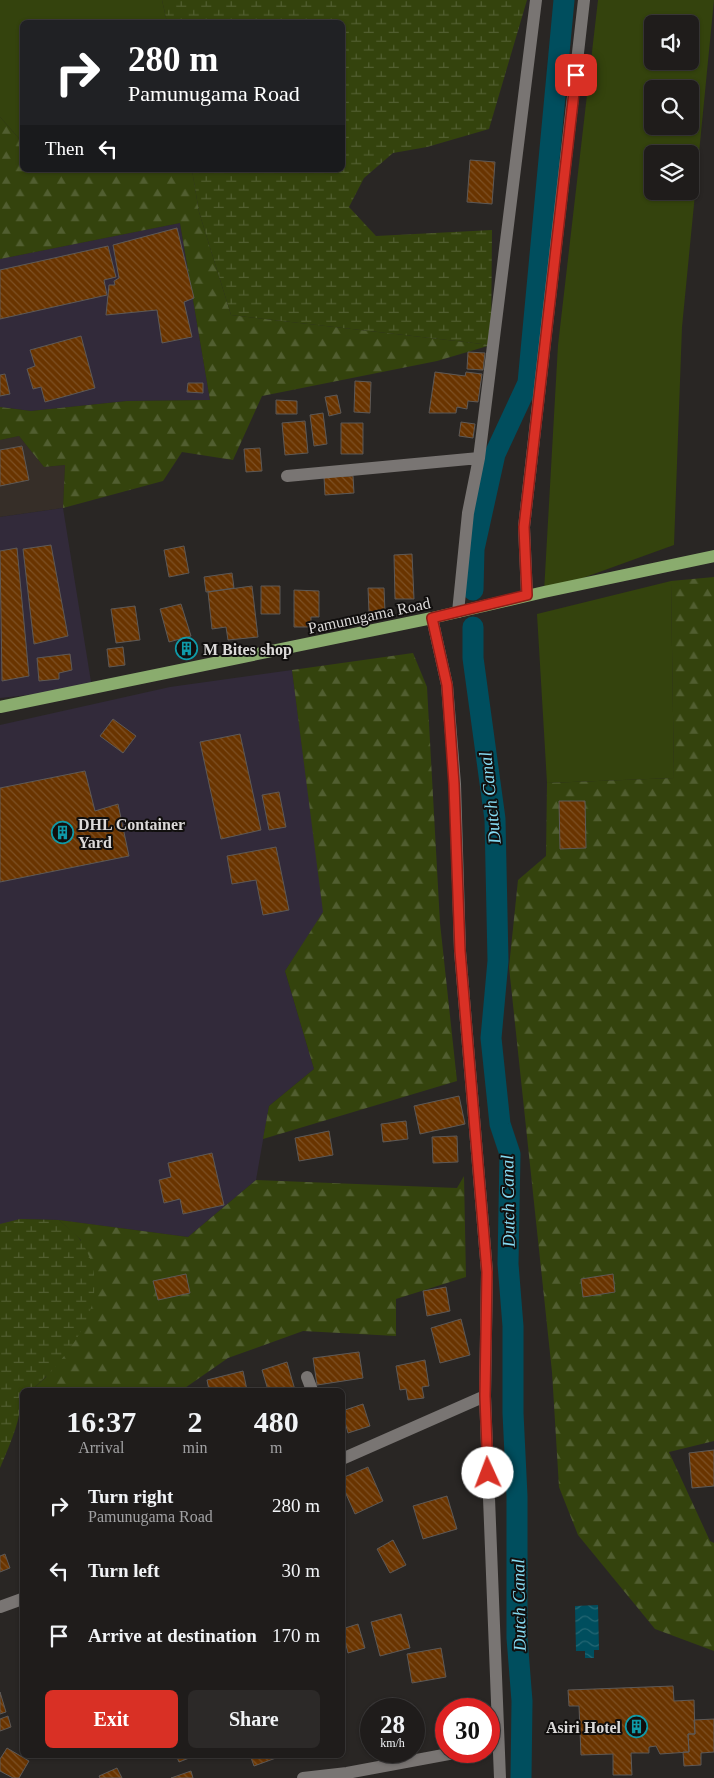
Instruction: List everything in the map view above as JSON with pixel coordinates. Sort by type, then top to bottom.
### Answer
[{"type":"main road","name":"Pamunugama Road","points":[[0,707],[432,618],[527,595],[714,556]]},
{"type":"street","points":[[458,612],[468,513],[479,458],[536,0]]},
{"type":"street","points":[[527,595],[524,527],[584,0]]},
{"type":"street","points":[[287,476],[479,458]]},
{"type":"street","points":[[432,618],[447,685],[454,774],[460,951],[487,1272],[485,1396],[493,1698]]},
{"type":"street","points":[[307,1377],[311,1388]]},
{"type":"street","points":[[345,1458],[485,1396]]},
{"type":"street","points":[[0,1606],[20,1600]]},
{"type":"street","points":[[303,1778],[347,1773],[435,1757]]},
{"type":"street","points":[[497,1763],[500,1778]]},
{"type":"shaded area","points":[[180,223],[210,400],[127,401],[31,411],[0,407],[0,259]]},
{"type":"shaded area","points":[[19,436],[44,467],[65,465],[63,508],[0,517],[0,440]]},
{"type":"shaded area","points":[[63,508],[92,688],[0,698],[0,517]]},
{"type":"shaded area","points":[[292,670],[324,912],[285,971],[314,1069],[269,1106],[256,1180],[188,1237],[58,1220],[20,1219],[0,1225],[0,725],[170,687]]},
{"type":"green space","points":[[0,0],[162,0],[167,20],[20,20],[20,140],[0,117]]},
{"type":"green space","points":[[162,0],[527,0],[489,129],[427,147],[393,153],[364,178],[349,207],[376,236],[492,230],[491,345],[231,315],[199,212],[192,172],[345,172],[345,20],[167,20]]},
{"type":"green space","points":[[598,0],[714,0],[699,153],[699,145],[644,145],[644,200],[694,200],[682,327],[674,545],[544,592],[558,345]]},
{"type":"green space","points":[[0,117],[20,140],[20,172],[192,172],[199,212],[231,315],[491,345],[437,361],[262,396],[233,460],[182,452],[163,481],[63,508],[65,465],[44,467],[19,436],[0,440],[0,407],[31,411],[127,401],[210,400],[180,223],[0,259]]},
{"type":"green space","points":[[714,577],[714,1441],[669,1452],[710,1541],[714,1543],[714,1651],[655,1629],[578,1535],[559,1487],[552,1372],[509,967],[518,880],[546,856],[547,783],[674,778],[671,581]]},
{"type":"green space","points":[[671,581],[674,778],[547,783],[537,614]]},
{"type":"green space","points":[[413,653],[427,687],[440,923],[457,1081],[263,1139],[269,1106],[314,1069],[285,971],[323,912],[292,670]]},
{"type":"green space","points":[[464,1176],[466,1277],[396,1299],[396,1336],[303,1331],[228,1358],[185,1388],[34,1388],[46,1377],[81,1240],[59,1220],[188,1237],[256,1180],[457,1188]]},
{"type":"green space","points":[[20,1219],[59,1220],[81,1241],[91,1262],[95,1283],[92,1303],[85,1323],[75,1341],[62,1359],[34,1388],[20,1388],[18,1420],[0,1468],[0,1224]]},
{"type":"water","points":[[598,1605],[599,1650],[594,1650],[594,1658],[585,1658],[585,1651],[576,1651],[575,1606]]},
{"type":"building","points":[[470,160],[495,162],[492,204],[467,202]]},
{"type":"building","points":[[177,228],[194,298],[184,302],[192,337],[162,343],[157,310],[106,315],[109,285],[115,285],[114,281],[119,278],[113,245]]},
{"type":"building","points":[[108,246],[116,277],[104,280],[107,295],[0,319],[0,270]]},
{"type":"building","points":[[81,336],[95,388],[45,402],[41,387],[33,389],[27,369],[35,366],[30,350]]},
{"type":"building","points":[[468,352],[485,353],[483,370],[467,369]]},
{"type":"building","points":[[435,372],[465,376],[466,372],[482,374],[478,402],[468,401],[467,409],[457,407],[456,413],[429,413]]},
{"type":"building","points":[[5,374],[10,394],[0,396],[0,375]]},
{"type":"building","points":[[355,381],[371,382],[370,413],[354,412]]},
{"type":"building","points":[[188,383],[203,383],[203,393],[187,392]]},
{"type":"building","points":[[337,395],[341,413],[329,416],[325,397]]},
{"type":"building","points":[[276,400],[297,401],[297,414],[276,414]]},
{"type":"building","points":[[323,413],[327,444],[314,446],[310,415]]},
{"type":"building","points":[[305,421],[308,453],[285,455],[282,423]]},
{"type":"building","points":[[461,422],[475,424],[473,438],[459,436]]},
{"type":"building","points":[[341,423],[363,423],[363,454],[341,454]]},
{"type":"building","points":[[22,446],[29,480],[0,486],[0,450]]},
{"type":"building","points":[[260,448],[262,471],[246,472],[244,449]]},
{"type":"building","points":[[353,476],[354,493],[325,495],[324,477]]},
{"type":"building","points":[[51,545],[68,636],[34,644],[23,549]]},
{"type":"building","points":[[184,546],[189,573],[169,577],[164,550]]},
{"type":"building","points":[[17,548],[29,676],[2,681],[0,551]]},
{"type":"building","points":[[412,554],[414,599],[395,599],[394,555]]},
{"type":"building","points":[[232,573],[234,588],[206,592],[204,577]]},
{"type":"building","points":[[252,586],[258,637],[228,640],[226,627],[212,629],[208,592]]},
{"type":"building","points":[[261,586],[280,586],[280,614],[261,614]]},
{"type":"building","points":[[368,588],[384,588],[385,612],[369,612]]},
{"type":"building","points":[[294,590],[319,591],[319,617],[311,617],[311,627],[294,627]]},
{"type":"building","points":[[181,604],[191,636],[169,642],[160,609]]},
{"type":"building","points":[[135,606],[140,640],[116,643],[111,609]]},
{"type":"building","name":"M Bites shop","points":[[193,643],[194,653],[181,655],[180,645]]},
{"type":"building","points":[[123,647],[125,665],[109,667],[107,649]]},
{"type":"building","points":[[70,654],[72,670],[59,673],[59,679],[39,681],[37,658]]},
{"type":"building","points":[[113,719],[136,736],[123,753],[100,736]]},
{"type":"building","points":[[240,734],[261,830],[221,839],[200,742]]},
{"type":"building","name":"DHL Container Yard","points":[[85,771],[95,811],[118,804],[129,856],[0,882],[0,788]]},
{"type":"building","points":[[279,792],[286,827],[269,830],[262,795]]},
{"type":"building","points":[[559,801],[585,801],[586,848],[560,849]]},
{"type":"building","points":[[276,847],[289,910],[263,915],[256,880],[232,884],[227,856]]},
{"type":"building","points":[[459,1096],[465,1124],[420,1134],[414,1106]]},
{"type":"building","points":[[406,1121],[408,1139],[383,1142],[381,1124]]},
{"type":"building","points":[[329,1131],[333,1155],[299,1161],[295,1138]]},
{"type":"building","points":[[457,1136],[458,1162],[433,1163],[432,1137]]},
{"type":"building","points":[[212,1153],[224,1205],[183,1214],[180,1199],[164,1203],[159,1180],[171,1177],[168,1163]]},
{"type":"building","points":[[186,1274],[190,1293],[158,1300],[153,1281]]},
{"type":"building","points":[[613,1274],[615,1292],[583,1297],[581,1279]]},
{"type":"building","points":[[446,1287],[450,1311],[427,1316],[423,1291]]},
{"type":"building","points":[[461,1319],[470,1355],[440,1363],[431,1328]]},
{"type":"building","points":[[359,1352],[363,1378],[317,1385],[313,1358]]},
{"type":"building","points":[[425,1360],[429,1386],[422,1387],[424,1398],[408,1400],[406,1389],[400,1390],[396,1366]]},
{"type":"building","points":[[287,1362],[294,1388],[267,1388],[262,1370]]},
{"type":"building","points":[[243,1371],[247,1388],[209,1388],[207,1380]]},
{"type":"building","points":[[363,1404],[370,1426],[348,1433],[345,1422],[345,1410]]},
{"type":"building","points":[[714,1450],[714,1486],[692,1488],[689,1453]]},
{"type":"building","points":[[368,1467],[383,1501],[355,1514],[345,1492],[345,1477]]},
{"type":"building","points":[[447,1496],[457,1529],[423,1539],[413,1506]]},
{"type":"building","points":[[393,1540],[406,1565],[390,1573],[377,1549]]},
{"type":"building","points":[[5,1554],[10,1568],[0,1572],[0,1556]]},
{"type":"building","points":[[401,1614],[410,1648],[380,1656],[371,1622]]},
{"type":"building","points":[[358,1624],[365,1648],[348,1653],[345,1641],[345,1628]]},
{"type":"building","points":[[441,1648],[446,1677],[412,1683],[407,1654]]},
{"type":"building","name":"Asiri Hotel","points":[[673,1686],[674,1701],[694,1700],[695,1734],[688,1734],[689,1752],[660,1754],[656,1746],[649,1747],[649,1753],[631,1753],[632,1775],[613,1775],[613,1754],[581,1755],[579,1706],[569,1706],[568,1690]]},
{"type":"building","points":[[0,1692],[6,1712],[0,1714]]},
{"type":"building","points":[[8,1716],[11,1727],[0,1731],[0,1719]]},
{"type":"building","points":[[714,1719],[714,1752],[701,1753],[701,1765],[684,1766],[683,1752],[689,1752],[688,1734],[695,1734],[694,1720]]},
{"type":"building","points":[[7,1748],[20,1756],[20,1758],[29,1761],[19,1778],[13,1778],[0,1771],[0,1759]]},
{"type":"building","points":[[177,1758],[189,1758],[179,1762]]},
{"type":"building","points":[[251,1758],[276,1758],[254,1766]]},
{"type":"building","points":[[117,1768],[122,1778],[100,1778],[99,1776]]},
{"type":"building","points":[[191,1771],[193,1778],[171,1778]]},
{"type":"waterway","points":[[473,590],[474,549],[495,454],[528,383],[564,0]]},
{"type":"waterway","name":"Dutch Canal","points":[[473,627],[473,658],[495,819],[498,961],[491,1038],[500,1124],[510,1154],[508,1264],[513,1326],[513,1413],[517,1496],[517,1638],[522,1701],[521,1778]]},
{"type":"place","name":"M Bites shop","points":[[187,649]]},
{"type":"place","name":"DHL Container Yard","points":[[62,833]]},
{"type":"place","name":"Asiri Hotel","points":[[637,1727]]},
{"type":"route","points":[[488,1473],[485,1396],[487,1272],[460,951],[454,784],[447,685],[432,618],[527,595],[524,527],[576,75]]}]
